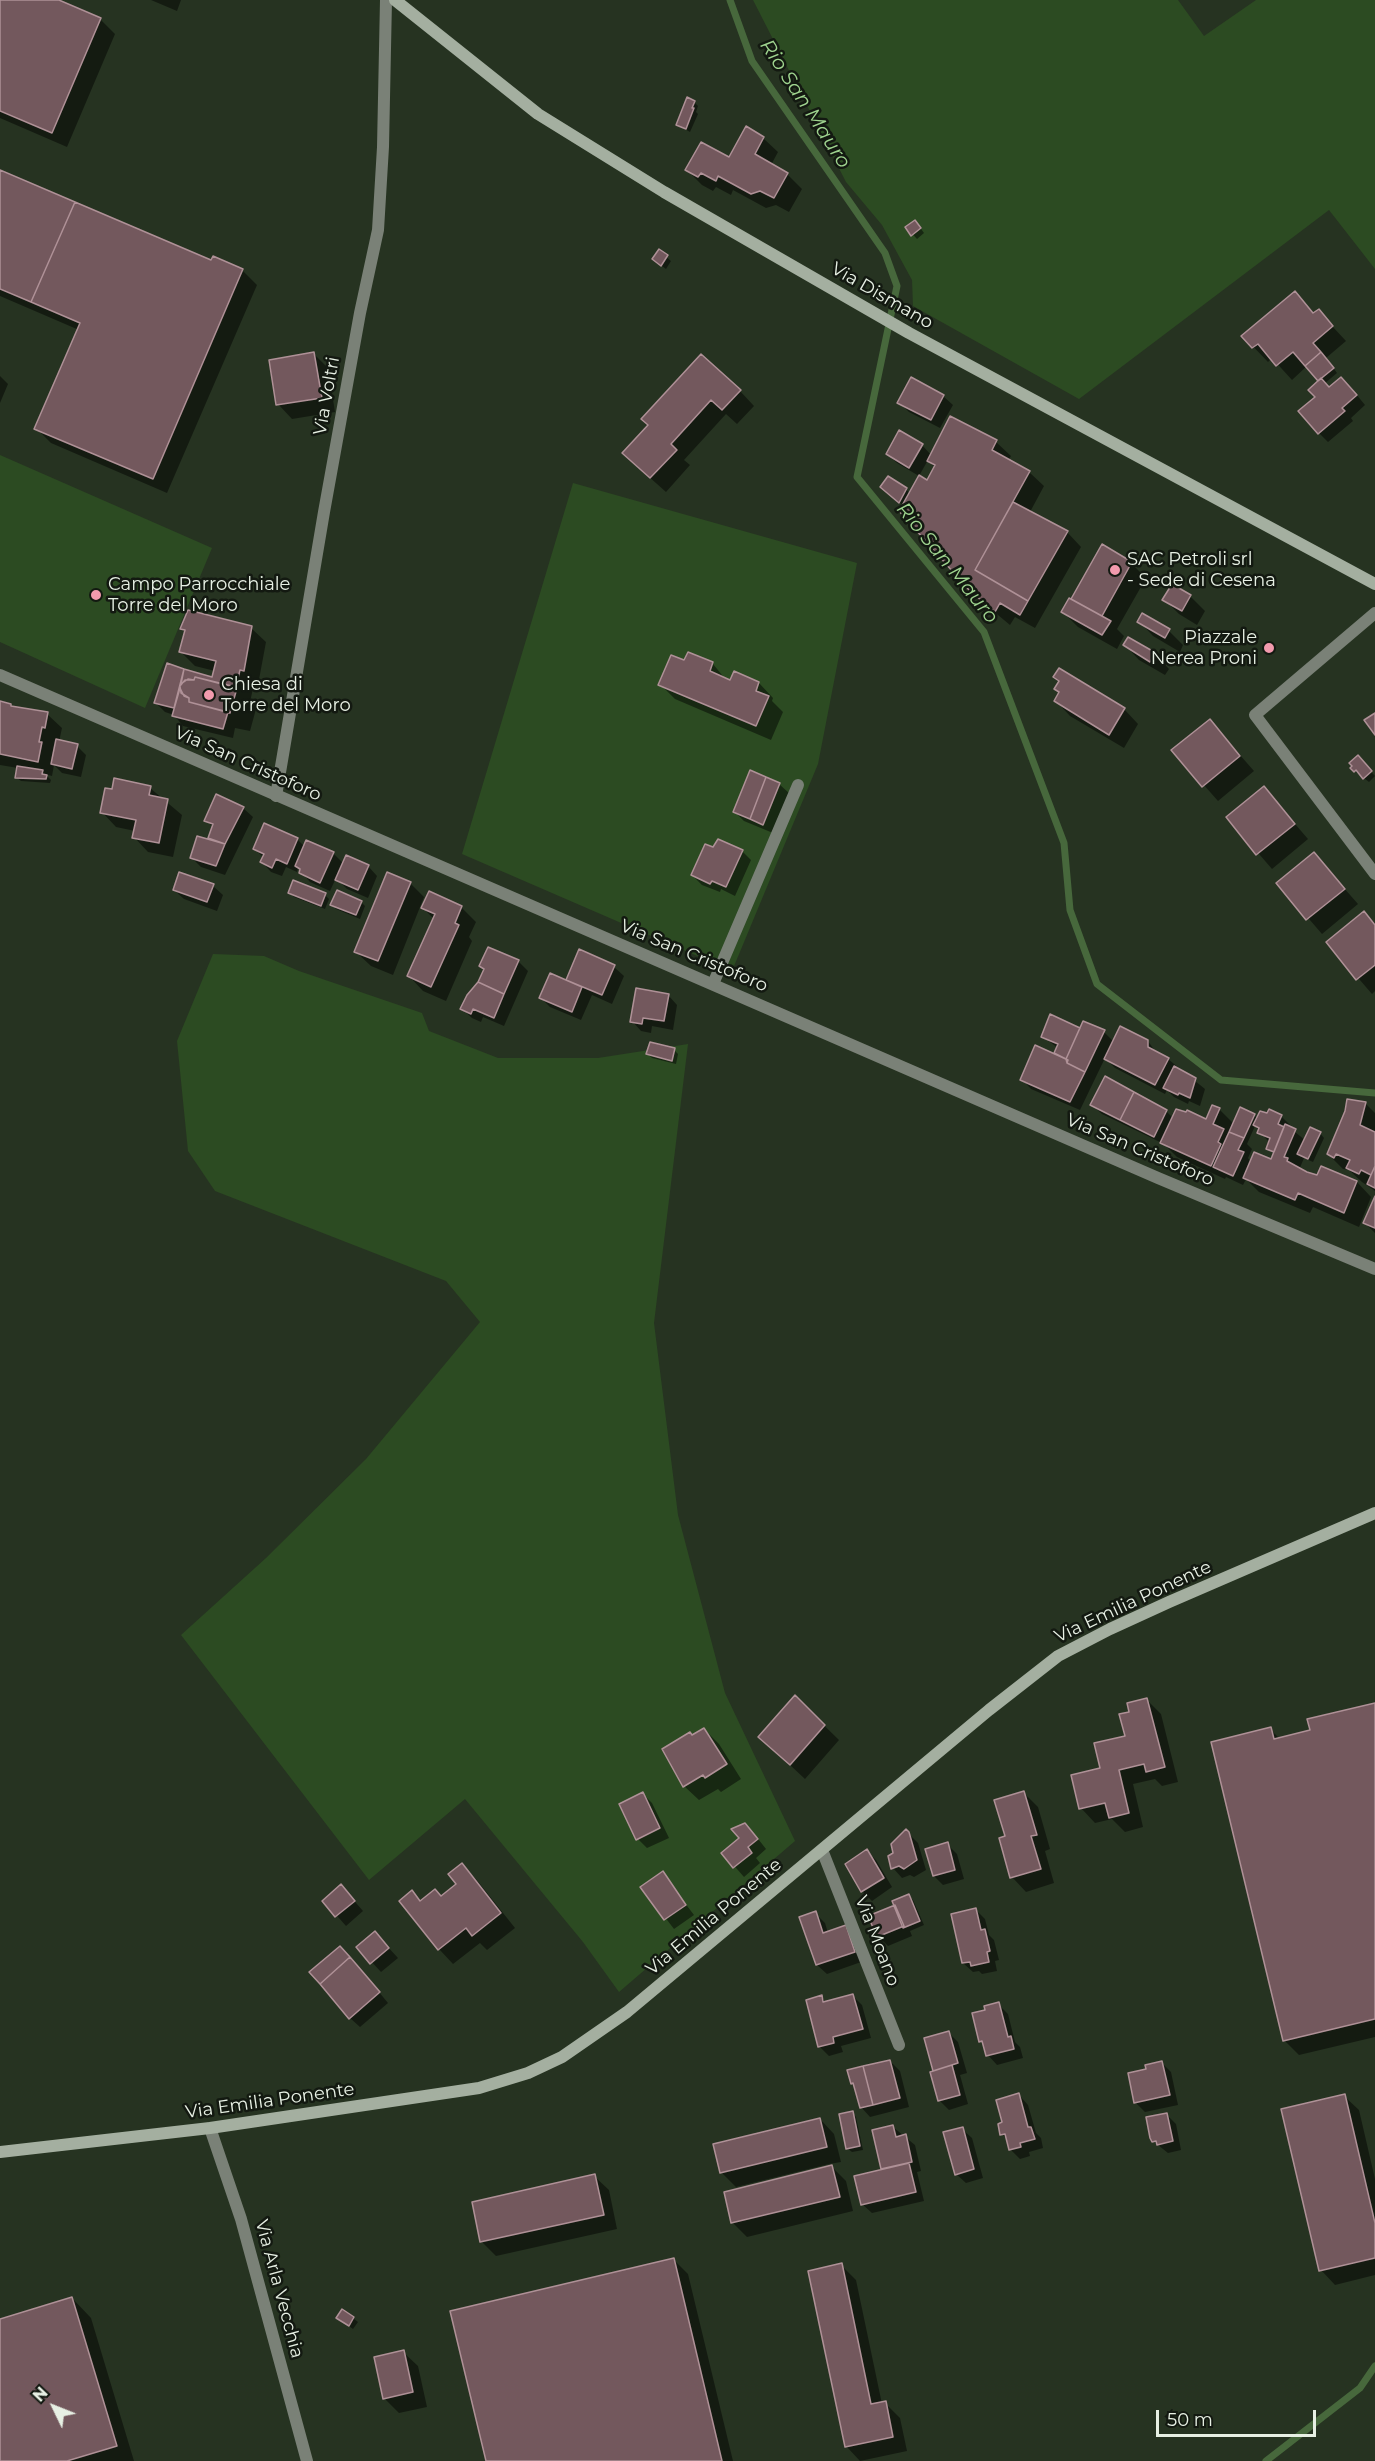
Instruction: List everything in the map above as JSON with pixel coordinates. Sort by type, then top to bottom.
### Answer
[{"type":"main road","name":"Via Dismano","points":[[395,0],[538,114],[664,192],[909,333],[1375,584]]},
{"type":"main road","name":"Via Emilia Ponente","points":[[0,2152],[210,2128],[479,2088],[528,2073],[554,2061],[627,2012],[989,1710],[1058,1656],[1169,1602],[1375,1513]]},
{"type":"street","name":"Via Voltri","points":[[276,796],[324,512],[360,313],[378,230],[383,147],[386,0]]},
{"type":"street","points":[[1375,614],[1255,715],[1375,874]]},
{"type":"street","name":"Via San Cristoforo","points":[[0,675],[1158,1178],[1375,1269]]},
{"type":"street","points":[[713,984],[798,785]]},
{"type":"street","name":"Via Moano","points":[[822,1850],[899,2045]]},
{"type":"street","name":"Via Arla Vecchia","points":[[210,2128],[241,2219],[307,2461]]},
{"type":"green space","points":[[753,0],[1178,0],[1204,36],[1256,0],[1375,0],[1375,269],[1329,210],[1079,399],[913,306],[912,280],[882,225],[846,182]]},
{"type":"green space","name":"Campo Parrocchiale Torre del Moro","points":[[0,455],[212,548],[145,708],[0,642]]},
{"type":"green space","points":[[573,483],[857,563],[818,764],[732,971],[462,854]]},
{"type":"green space","points":[[213,954],[264,956],[299,971],[422,1013],[429,1031],[498,1058],[598,1058],[688,1044],[654,1323],[678,1515],[725,1693],[795,1841],[619,1992],[583,1942],[465,1799],[369,1880],[181,1635],[266,1558],[366,1459],[480,1322],[446,1281],[215,1191],[188,1151],[177,1041]]},
{"type":"building","points":[[0,0],[59,0],[101,18],[52,133],[0,111]]},
{"type":"building","points":[[687,97],[695,101],[686,129],[676,125]]},
{"type":"building","points":[[746,126],[764,137],[755,154],[788,173],[774,198],[760,191],[751,194],[718,176],[716,181],[701,173],[698,177],[685,170],[701,142],[729,157]]},
{"type":"building","points":[[0,170],[75,202],[31,302],[0,289]]},
{"type":"building","points":[[75,202],[211,260],[213,256],[243,269],[153,479],[34,429],[80,323],[31,302]]},
{"type":"building","points":[[915,220],[921,228],[911,236],[905,227]]},
{"type":"building","points":[[659,249],[668,255],[661,266],[652,259]]},
{"type":"building","points":[[1295,291],[1313,313],[1319,309],[1333,326],[1313,343],[1321,352],[1305,366],[1293,352],[1276,366],[1258,344],[1252,348],[1241,336]]},
{"type":"building","points":[[314,352],[322,398],[276,405],[269,360]]},
{"type":"building","points":[[1321,352],[1334,368],[1318,381],[1305,366]]},
{"type":"building","points":[[701,354],[741,390],[722,410],[711,400],[671,444],[677,450],[650,478],[622,453],[648,425],[641,419]]},
{"type":"building","points":[[911,377],[944,395],[931,420],[897,403]]},
{"type":"building","points":[[1341,377],[1357,395],[1342,408],[1345,411],[1318,434],[1298,411],[1315,397],[1308,390],[1321,378],[1329,387]]},
{"type":"building","points":[[950,416],[997,440],[992,450],[1030,471],[975,570],[1028,601],[1020,615],[1000,603],[995,612],[969,590],[899,511],[919,475],[927,480],[935,465],[927,461]]},
{"type":"building","points":[[899,430],[923,444],[909,468],[886,454]]},
{"type":"building","points":[[888,476],[907,488],[899,503],[880,487]]},
{"type":"building","points":[[1013,502],[1068,531],[1028,601],[975,570]]},
{"type":"building","points":[[1102,544],[1132,562],[1102,616],[1071,599]]},
{"type":"building","points":[[1172,584],[1191,595],[1182,611],[1162,600]]},
{"type":"building","points":[[1069,598],[1111,621],[1102,635],[1061,612]]},
{"type":"building","points":[[188,610],[252,626],[244,671],[240,670],[236,687],[195,677],[194,680],[188,679],[181,684],[184,669],[212,677],[216,661],[179,652],[185,630],[180,629]]},
{"type":"building","points":[[1142,613],[1170,629],[1165,638],[1137,622]]},
{"type":"building","points":[[1128,637],[1156,653],[1150,662],[1123,645]]},
{"type":"building","points":[[688,652],[713,662],[710,671],[730,680],[734,671],[759,682],[756,691],[769,696],[756,726],[658,685],[671,655],[684,660]]},
{"type":"building","points":[[167,663],[184,669],[174,708],[154,703]]},
{"type":"building","points":[[1059,668],[1125,708],[1109,735],[1054,701],[1059,692],[1054,689],[1059,681],[1053,677]]},
{"type":"building","name":"Chiesa di Torre del Moro","points":[[195,677],[237,688],[230,713],[189,702],[189,698],[181,693],[180,686],[185,680],[194,680]]},
{"type":"building","points":[[180,688],[184,696],[189,698],[189,702],[228,712],[223,729],[172,716]]},
{"type":"building","points":[[0,701],[11,704],[11,706],[48,712],[39,742],[42,742],[38,762],[0,754]]},
{"type":"building","points":[[1375,713],[1375,735],[1364,720]]},
{"type":"building","points":[[1210,719],[1240,756],[1202,787],[1171,750]]},
{"type":"building","points":[[56,739],[78,744],[72,769],[51,764]]},
{"type":"building","points":[[1358,755],[1372,771],[1363,779],[1356,770],[1354,772],[1350,768],[1352,766],[1349,763]]},
{"type":"building","points":[[17,766],[43,770],[42,774],[47,775],[46,779],[15,778]]},
{"type":"building","points":[[750,770],[766,777],[750,819],[733,812]]},
{"type":"building","points":[[766,777],[780,783],[763,825],[750,819]]},
{"type":"building","points":[[114,778],[151,786],[149,795],[168,799],[159,843],[132,838],[136,820],[100,813],[105,788],[112,789]]},
{"type":"building","points":[[1264,786],[1295,824],[1256,855],[1226,817]]},
{"type":"building","points":[[216,794],[244,807],[225,844],[208,838],[213,824],[204,821]]},
{"type":"building","points":[[264,823],[298,838],[287,864],[276,859],[272,868],[260,862],[264,854],[253,849]]},
{"type":"building","points":[[197,836],[225,844],[216,866],[190,858]]},
{"type":"building","points":[[718,839],[743,850],[726,887],[712,881],[710,884],[691,875],[705,844],[713,847]]},
{"type":"building","points":[[306,840],[334,852],[320,883],[299,873],[300,869],[295,866]]},
{"type":"building","points":[[1314,852],[1345,889],[1306,920],[1276,883]]},
{"type":"building","points":[[346,855],[369,865],[358,890],[335,880]]},
{"type":"building","points":[[179,872],[214,884],[207,902],[173,890]]},
{"type":"building","points":[[387,872],[411,882],[378,961],[354,952]]},
{"type":"building","points":[[293,880],[326,893],[321,906],[288,893]]},
{"type":"building","points":[[337,890],[362,901],[356,915],[330,905]]},
{"type":"building","points":[[429,891],[462,906],[455,923],[459,925],[431,987],[407,976],[435,914],[421,908]]},
{"type":"building","points":[[1364,911],[1375,925],[1375,965],[1356,980],[1326,942]]},
{"type":"building","points":[[488,947],[519,960],[504,994],[478,982],[484,969],[479,966]]},
{"type":"building","points":[[579,949],[615,965],[602,995],[566,980]]},
{"type":"building","points":[[550,973],[582,987],[572,1012],[539,998]]},
{"type":"building","points":[[478,982],[504,994],[494,1018],[473,1009],[471,1014],[460,1009],[467,995]]},
{"type":"building","points":[[636,988],[669,994],[664,1021],[643,1018],[642,1024],[630,1022]]},
{"type":"building","points":[[1050,1014],[1080,1028],[1066,1059],[1054,1053],[1058,1044],[1041,1037]]},
{"type":"building","points":[[1083,1021],[1105,1030],[1085,1072],[1067,1063],[1066,1059]]},
{"type":"building","points":[[1120,1026],[1148,1040],[1148,1047],[1169,1058],[1155,1085],[1104,1059]]},
{"type":"building","points":[[650,1042],[675,1048],[672,1061],[646,1054]]},
{"type":"building","points":[[1035,1045],[1068,1060],[1067,1063],[1085,1072],[1070,1102],[1020,1080]]},
{"type":"building","points":[[1174,1066],[1196,1078],[1190,1098],[1163,1088]]},
{"type":"building","points":[[1105,1076],[1134,1092],[1120,1120],[1090,1105]]},
{"type":"building","points":[[1134,1092],[1167,1110],[1154,1137],[1120,1120]]},
{"type":"building","points":[[1347,1099],[1366,1102],[1360,1125],[1375,1132],[1375,1166],[1371,1175],[1361,1170],[1359,1174],[1346,1168],[1350,1160],[1336,1154],[1334,1158],[1327,1154],[1345,1111]]},
{"type":"building","points":[[1212,1105],[1220,1108],[1213,1124],[1224,1129],[1218,1142],[1221,1144],[1211,1166],[1160,1143],[1176,1109],[1186,1112],[1187,1110],[1206,1119]]},
{"type":"building","points":[[1240,1107],[1255,1114],[1244,1138],[1229,1132]]},
{"type":"building","points":[[1269,1109],[1282,1115],[1278,1124],[1284,1127],[1274,1152],[1266,1149],[1270,1138],[1257,1133],[1259,1128],[1253,1125],[1260,1111],[1267,1113]]},
{"type":"building","points":[[1285,1124],[1296,1129],[1284,1157],[1288,1158],[1287,1161],[1317,1175],[1321,1166],[1357,1181],[1344,1213],[1298,1193],[1295,1200],[1243,1178],[1254,1152],[1271,1159]]},
{"type":"building","points":[[1310,1127],[1321,1132],[1308,1159],[1297,1154]]},
{"type":"building","points":[[1229,1132],[1244,1138],[1238,1150],[1244,1152],[1233,1176],[1213,1167]]},
{"type":"building","points":[[1375,1166],[1375,1188],[1367,1184]]},
{"type":"building","points":[[1375,1196],[1375,1228],[1363,1223]]},
{"type":"building","points":[[795,1695],[825,1725],[790,1765],[758,1737]]},
{"type":"building","points":[[1147,1698],[1165,1767],[1146,1772],[1144,1764],[1119,1770],[1129,1813],[1109,1818],[1105,1803],[1079,1809],[1071,1775],[1100,1768],[1094,1743],[1125,1736],[1119,1714],[1129,1712],[1127,1703]]},
{"type":"building","points":[[1375,1703],[1375,2019],[1283,2041],[1211,1742],[1271,1727],[1274,1739],[1310,1730],[1307,1719]]},
{"type":"building","points":[[704,1728],[727,1764],[705,1778],[703,1775],[683,1787],[662,1749],[690,1732],[692,1735]]},
{"type":"building","points":[[1024,1791],[1037,1835],[1031,1836],[1041,1869],[1010,1878],[999,1838],[1005,1836],[994,1800]]},
{"type":"building","points":[[643,1792],[660,1828],[636,1840],[619,1804]]},
{"type":"building","points":[[745,1823],[758,1839],[748,1847],[752,1853],[733,1868],[721,1853],[739,1838],[731,1829]]},
{"type":"building","points":[[906,1829],[909,1832],[917,1860],[904,1869],[899,1866],[891,1869],[888,1856],[893,1853],[891,1844]]},
{"type":"building","points":[[948,1842],[955,1870],[933,1876],[925,1849]]},
{"type":"building","points":[[867,1849],[884,1878],[861,1892],[845,1864]]},
{"type":"building","points":[[462,1863],[501,1913],[472,1936],[466,1928],[438,1950],[399,1901],[412,1890],[420,1901],[435,1889],[441,1896],[456,1884],[448,1874]]},
{"type":"building","points":[[663,1871],[686,1905],[664,1920],[640,1887]]},
{"type":"building","points":[[341,1884],[355,1901],[335,1917],[322,1901]]},
{"type":"building","points":[[909,1894],[920,1921],[903,1928],[892,1901]]},
{"type":"building","points":[[895,1905],[904,1926],[877,1937],[868,1916]]},
{"type":"building","points":[[976,1908],[981,1930],[985,1929],[990,1951],[987,1952],[989,1962],[971,1966],[970,1962],[962,1963],[951,1914]]},
{"type":"building","points":[[816,1911],[823,1933],[846,1925],[855,1952],[816,1965],[799,1917]]},
{"type":"building","points":[[375,1931],[389,1948],[370,1964],[356,1947]]},
{"type":"building","points":[[340,1946],[350,1957],[320,1984],[309,1972]]},
{"type":"building","points":[[350,1957],[380,1992],[349,2019],[320,1984]]},
{"type":"building","points":[[853,1994],[863,2029],[833,2037],[834,2043],[818,2047],[806,2000],[822,1995],[823,2002]]},
{"type":"building","points":[[999,2002],[1008,2037],[1011,2036],[1014,2049],[986,2056],[982,2041],[979,2042],[972,2013],[985,2010],[984,2006]]},
{"type":"building","points":[[949,2031],[958,2063],[933,2071],[924,2038]]},
{"type":"building","points":[[890,2060],[900,2098],[873,2105],[863,2066]]},
{"type":"building","points":[[1162,2061],[1170,2095],[1134,2103],[1128,2073],[1146,2069],[1145,2065]]},
{"type":"building","points":[[952,2065],[960,2095],[938,2101],[930,2072]]},
{"type":"building","points":[[863,2066],[873,2105],[860,2108],[847,2070]]},
{"type":"building","points":[[1019,2093],[1028,2127],[1031,2127],[1035,2139],[1020,2143],[1021,2147],[1009,2150],[1005,2134],[1000,2135],[998,2124],[1002,2122],[996,2100]]},
{"type":"building","points":[[1345,2094],[1375,2223],[1375,2258],[1319,2271],[1281,2109]]},
{"type":"building","points":[[853,2111],[860,2146],[846,2149],[839,2114]]},
{"type":"building","points":[[1167,2113],[1173,2141],[1157,2145],[1156,2141],[1152,2142],[1150,2138],[1146,2117]]},
{"type":"building","points":[[820,2118],[827,2147],[720,2173],[713,2144]]},
{"type":"building","points":[[893,2125],[896,2137],[906,2134],[912,2162],[881,2169],[872,2130]]},
{"type":"building","points":[[963,2127],[974,2169],[955,2175],[943,2132]]},
{"type":"building","points":[[909,2163],[916,2192],[861,2205],[854,2176]]},
{"type":"building","points":[[832,2165],[840,2197],[731,2223],[724,2192]]},
{"type":"building","points":[[595,2174],[604,2215],[480,2242],[472,2202]]},
{"type":"building","points":[[674,2258],[722,2461],[486,2461],[450,2311]]},
{"type":"building","points":[[842,2263],[871,2404],[886,2401],[893,2437],[845,2447],[808,2271]]},
{"type":"building","points":[[72,2297],[117,2446],[67,2461],[0,2461],[0,2319]]},
{"type":"building","points":[[342,2309],[354,2317],[349,2326],[336,2318]]},
{"type":"building","points":[[404,2350],[413,2392],[383,2399],[374,2357]]},
{"type":"waterway","name":"Rio San Mauro","points":[[730,0],[752,61],[885,253],[897,286],[857,477],[984,632],[1064,843],[1070,910],[1097,984],[1221,1080],[1375,1093]]},
{"type":"waterway","points":[[1266,2461],[1360,2388],[1375,2366]]},
{"type":"place","name":"SAC Petroli srl - Sede di Cesena","points":[[1115,570]]},
{"type":"place","name":"Campo Parrocchiale Torre del Moro","points":[[96,595]]},
{"type":"place","name":"Piazzale Nerea Proni","points":[[1269,648]]},
{"type":"place","name":"Chiesa di Torre del Moro","points":[[209,695]]}]
